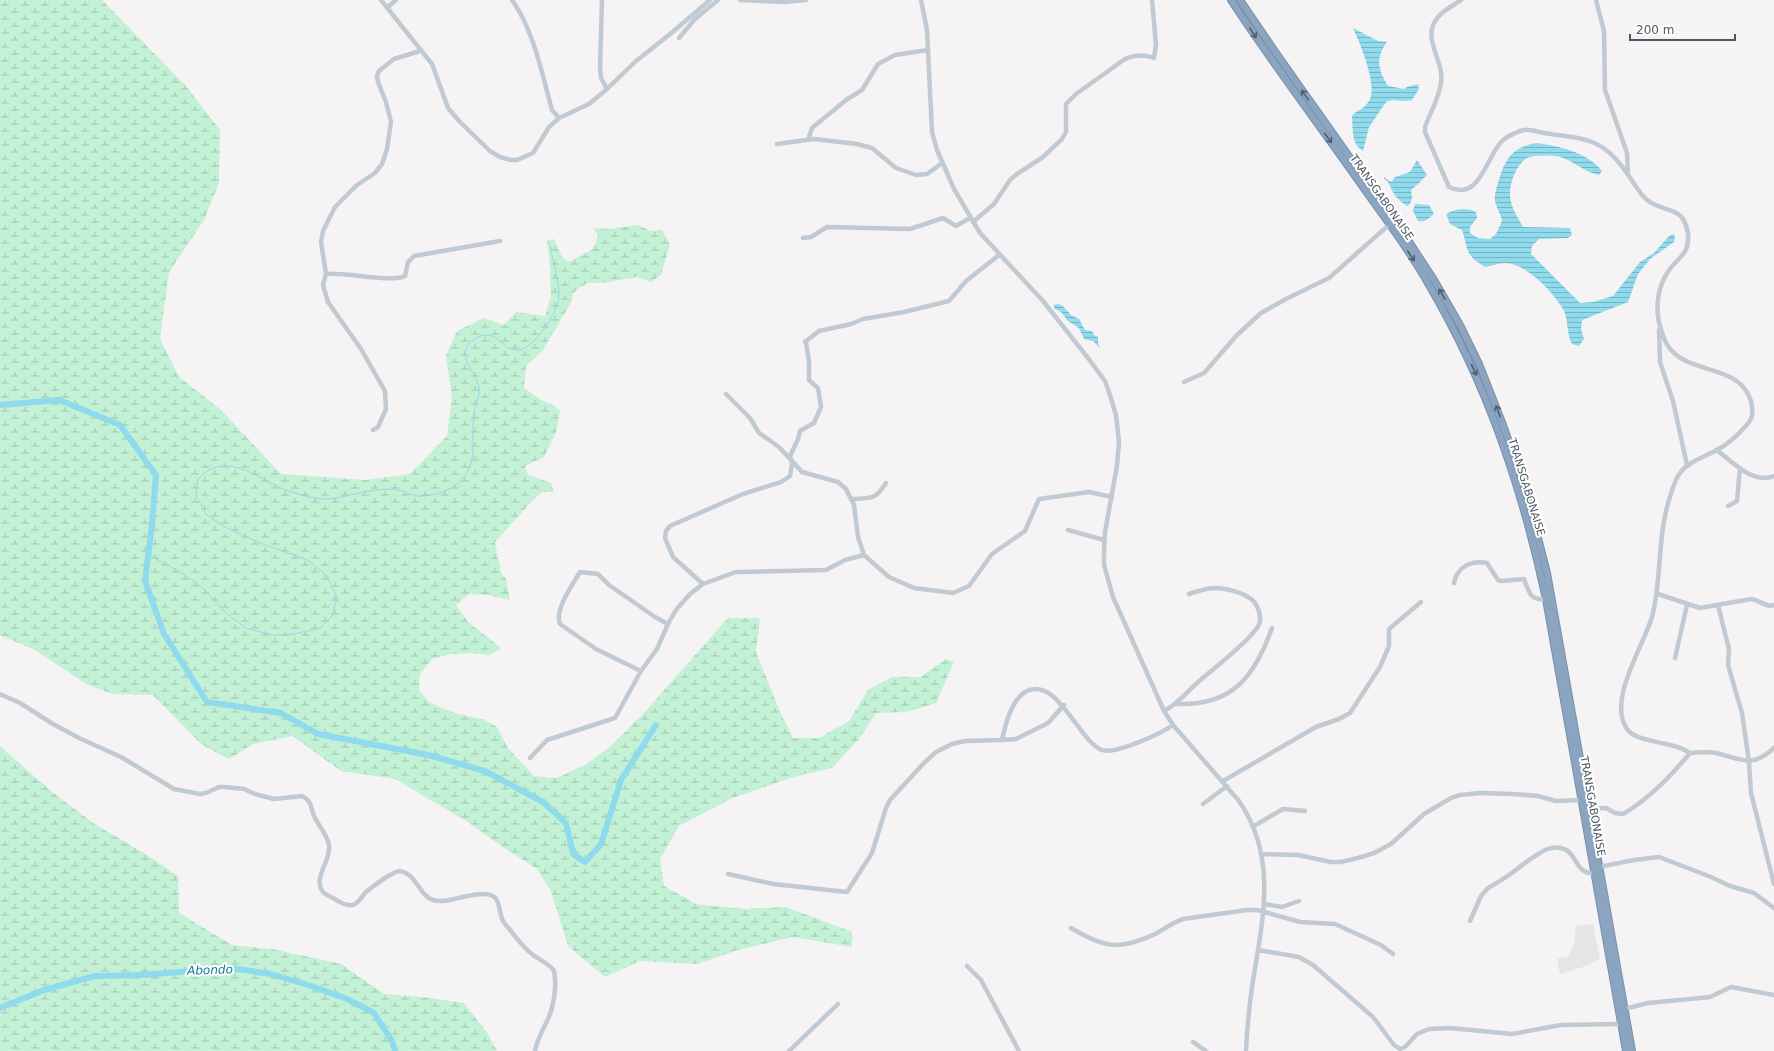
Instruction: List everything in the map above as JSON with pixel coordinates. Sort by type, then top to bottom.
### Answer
[{"type":"highway","name":"TRANSGABONAISE","points":[[1231,0],[1259,43],[1434,280],[1460,325],[1494,400],[1525,487],[1547,573],[1632,1051]]},
{"type":"highway","name":"TRANSGABONAISE","points":[[1243,1],[1280,59],[1392,222],[1432,289],[1464,350],[1487,401],[1518,486],[1536,550],[1626,1051]]},
{"type":"street","points":[[381,0],[420,51],[432,64],[448,108],[481,144],[500,157],[517,160],[533,153],[549,127],[560,118],[583,108],[607,89],[636,60],[669,35],[710,0]]},
{"type":"street","points":[[387,8],[396,0]]},
{"type":"street","points":[[512,0],[523,19],[530,36],[552,110],[560,118]]},
{"type":"street","points":[[602,0],[600,69],[607,89]]},
{"type":"street","points":[[679,38],[695,19],[718,0]]},
{"type":"street","points":[[740,0],[784,2],[806,0]]},
{"type":"street","points":[[922,0],[928,50],[932,132],[942,163],[954,189],[980,234],[1043,301],[1088,358],[1105,382],[1115,410],[1119,442],[1117,466],[1104,540],[1104,565],[1113,597],[1164,712],[1173,725],[1227,786],[1246,811],[1254,826],[1262,854],[1265,879],[1264,904],[1252,989],[1246,1051]]},
{"type":"street","points":[[803,238],[811,237],[827,227],[910,229],[930,223],[938,218],[943,218],[956,226],[972,220],[994,204],[1010,180],[1043,157],[1062,139],[1066,132],[1066,104],[1076,94],[1125,59],[1132,56],[1141,55],[1154,58],[1156,45],[1152,0]]},
{"type":"street","points":[[1461,0],[1439,16],[1431,30],[1431,38],[1440,65],[1441,84],[1425,126],[1425,132],[1449,187],[1454,190],[1468,189],[1478,181],[1490,158],[1503,141],[1524,130],[1593,142],[1612,153],[1644,198],[1654,206],[1677,213],[1683,218],[1687,227],[1689,244],[1686,252],[1666,274],[1658,299],[1660,362],[1673,401],[1687,465]]},
{"type":"street","points":[[1596,0],[1604,31],[1606,90],[1627,153],[1628,175]]},
{"type":"street","points":[[808,140],[812,128],[846,100],[862,90],[878,64],[895,55],[928,50]]},
{"type":"street","points":[[374,430],[378,427],[386,409],[385,391],[361,349],[328,302],[322,285],[326,274],[321,242],[328,218],[335,207],[347,194],[379,169],[387,149],[391,122],[386,102],[378,82],[378,71],[394,59],[420,51]]},
{"type":"street","points":[[777,144],[808,140],[838,141],[865,146],[872,148],[896,168],[916,175],[926,174],[942,163]]},
{"type":"street","points":[[1184,382],[1204,373],[1237,335],[1261,313],[1286,298],[1329,278],[1392,222]]},
{"type":"street","points":[[326,274],[335,273],[378,278],[401,278],[405,276],[408,262],[414,256],[500,241]]},
{"type":"street","points":[[703,584],[673,557],[665,538],[666,530],[670,526],[692,515],[711,509],[742,494],[781,482],[788,478],[792,472],[790,456],[800,431],[814,423],[821,407],[818,388],[809,380],[809,362],[805,342],[819,331],[851,324],[863,319],[904,312],[950,301],[966,281],[999,255]]},
{"type":"street","points":[[1659,322],[1666,343],[1675,354],[1687,361],[1730,377],[1743,385],[1753,407],[1752,416],[1736,437],[1716,450],[1687,465],[1676,478],[1662,525],[1658,594],[1645,637],[1621,696],[1622,717],[1628,731],[1633,735],[1680,747],[1690,753],[1714,753],[1748,762],[1761,758],[1773,751]]},
{"type":"street","points":[[726,394],[750,418],[759,433],[790,456],[802,472],[838,482],[846,489],[853,499],[858,537],[864,555],[889,576],[914,588],[953,593],[969,586],[992,554],[1025,531],[1039,499],[1089,492],[1112,497]]},
{"type":"street","points":[[1716,450],[1740,468],[1757,478],[1768,478],[1774,476]]},
{"type":"street","points":[[1728,506],[1737,501],[1740,468]]},
{"type":"street","points":[[853,499],[874,498],[878,495],[886,483]]},
{"type":"street","points":[[1068,530],[1104,540]]},
{"type":"street","points":[[530,758],[547,740],[615,718],[641,671],[657,649],[668,624],[681,604],[690,594],[703,584],[736,572],[826,570],[845,560],[864,555]]},
{"type":"street","points":[[1454,583],[1456,575],[1465,565],[1483,562],[1487,563],[1498,580],[1524,579],[1534,598],[1538,600],[1546,599]]},
{"type":"street","points":[[641,671],[596,649],[560,624],[559,615],[561,607],[574,582],[580,572],[598,574],[609,585],[654,617],[668,624]]},
{"type":"street","points":[[1164,712],[1176,704],[1197,682],[1243,642],[1260,623],[1260,615],[1256,605],[1248,597],[1217,588],[1189,594]]},
{"type":"street","points":[[1658,594],[1687,605],[1700,608],[1751,599],[1770,606],[1774,605]]},
{"type":"street","points":[[1223,781],[1316,727],[1339,719],[1350,713],[1380,667],[1389,646],[1389,629],[1421,602]]},
{"type":"street","points":[[1675,658],[1687,605]]},
{"type":"street","points":[[1718,605],[1729,649],[1728,665],[1742,713],[1751,793],[1774,884]]},
{"type":"street","points":[[1176,704],[1196,705],[1229,693],[1251,672],[1272,628]]},
{"type":"street","points":[[1002,740],[1005,724],[1018,698],[1023,693],[1036,688],[1044,691],[1064,705],[1089,742],[1107,752],[1120,750],[1131,746],[1173,725]]},
{"type":"street","points":[[0,694],[20,703],[53,724],[121,757],[174,789],[200,794],[219,787],[229,787],[244,789],[268,798],[305,797],[311,805],[315,818],[324,831],[329,844],[329,855],[321,874],[321,888],[326,895],[349,905],[354,905],[371,889],[392,874],[400,871],[406,872],[411,876],[432,900],[446,900],[476,895],[493,896],[497,900],[503,921],[531,954],[548,965],[554,971],[552,1009],[542,1030],[535,1051]]},
{"type":"street","points":[[728,874],[773,884],[847,892],[872,853],[890,800],[936,752],[952,744],[966,741],[1016,738],[1048,723],[1064,705]]},
{"type":"street","points":[[1589,809],[1606,808],[1615,813],[1623,814],[1657,788],[1690,753]]},
{"type":"street","points":[[1203,804],[1227,786]]},
{"type":"street","points":[[1262,854],[1298,855],[1331,862],[1341,862],[1358,858],[1374,853],[1391,844],[1424,814],[1451,798],[1460,795],[1480,793],[1513,794],[1538,796],[1556,801],[1581,800]]},
{"type":"street","points":[[1254,826],[1283,809],[1305,811]]},
{"type":"street","points":[[1470,921],[1481,896],[1488,888],[1549,848],[1563,848],[1569,852],[1582,870],[1586,873],[1595,873]]},
{"type":"street","points":[[1599,867],[1659,857],[1730,886],[1754,894],[1774,908]]},
{"type":"street","points":[[1264,904],[1282,907],[1299,901]]},
{"type":"street","points":[[1071,928],[1100,943],[1116,946],[1125,945],[1154,935],[1173,922],[1247,910],[1263,912],[1300,922],[1335,924],[1381,945],[1393,954]]},
{"type":"street","points":[[1258,950],[1299,957],[1313,965],[1373,1017],[1394,1045],[1400,1049],[1405,1047],[1417,1034],[1429,1029],[1450,1028],[1512,1034],[1561,1025],[1621,1024]]},
{"type":"street","points":[[966,966],[981,980],[1019,1051]]},
{"type":"street","points":[[1624,1008],[1648,1003],[1710,997],[1731,987],[1774,995]]},
{"type":"street","points":[[789,1051],[838,1004]]},
{"type":"street","points":[[1193,1042],[1206,1051]]},
{"type":"shaded area","points":[[1593,924],[1600,959],[1583,967],[1560,974],[1557,959],[1568,957],[1574,944],[1576,926]]},
{"type":"green space","points":[[0,0],[102,0],[186,86],[220,130],[219,183],[204,220],[169,272],[160,339],[179,377],[221,410],[281,474],[365,480],[410,474],[447,436],[452,398],[446,355],[457,331],[484,318],[504,325],[516,312],[545,316],[551,296],[547,240],[554,239],[562,257],[569,262],[593,249],[598,236],[593,228],[608,229],[638,225],[651,231],[662,230],[670,244],[661,275],[651,282],[637,277],[603,283],[587,283],[573,293],[572,301],[543,350],[526,366],[524,388],[541,400],[553,405],[560,411],[556,432],[544,457],[525,466],[528,475],[551,483],[554,492],[542,492],[495,542],[501,573],[506,579],[510,600],[488,595],[469,594],[456,605],[468,622],[501,648],[490,655],[470,653],[451,654],[432,659],[420,674],[419,690],[430,703],[457,714],[482,719],[497,727],[508,748],[534,776],[557,778],[585,765],[611,746],[642,715],[728,618],[760,618],[756,652],[781,714],[793,738],[819,738],[849,721],[868,690],[892,677],[921,677],[946,659],[954,662],[936,703],[906,712],[876,713],[858,740],[832,768],[793,777],[730,799],[679,826],[660,859],[664,886],[696,904],[744,909],[786,907],[852,932],[852,947],[793,937],[738,950],[697,964],[640,961],[605,977],[568,946],[551,891],[537,869],[466,821],[395,779],[341,771],[293,736],[253,744],[229,759],[202,745],[153,695],[113,694],[88,685],[33,649],[0,635]]},
{"type":"green space","points":[[0,746],[51,791],[96,825],[144,853],[178,876],[179,913],[232,945],[272,949],[341,964],[384,994],[423,997],[464,1003],[488,1034],[497,1051],[0,1051]]},
{"type":"water","points":[[1353,28],[1378,41],[1387,42],[1381,53],[1379,64],[1382,75],[1388,86],[1404,89],[1418,84],[1419,89],[1412,100],[1392,100],[1386,102],[1369,127],[1363,151],[1356,144],[1352,116],[1368,103],[1372,92],[1370,74],[1360,43]]},
{"type":"water","points":[[1536,143],[1572,151],[1589,159],[1602,171],[1599,175],[1587,171],[1560,157],[1548,155],[1532,156],[1523,161],[1519,166],[1511,184],[1511,202],[1523,227],[1570,228],[1572,235],[1568,238],[1539,239],[1532,246],[1531,254],[1580,303],[1593,302],[1613,296],[1640,262],[1654,253],[1670,235],[1674,234],[1675,237],[1674,242],[1650,259],[1638,274],[1628,302],[1582,320],[1581,329],[1584,339],[1579,346],[1572,344],[1570,340],[1565,313],[1559,302],[1539,280],[1522,268],[1514,265],[1503,263],[1485,267],[1478,263],[1468,252],[1462,230],[1450,224],[1446,214],[1461,209],[1476,212],[1477,218],[1470,227],[1470,233],[1478,238],[1490,239],[1496,234],[1502,221],[1495,199],[1495,193],[1504,165],[1516,151]]},
{"type":"water","points":[[1417,160],[1427,175],[1411,190],[1412,198],[1410,204],[1407,206],[1396,196],[1384,177],[1391,182],[1395,177],[1410,172]]},
{"type":"water","points":[[1415,204],[1429,205],[1434,214],[1425,221],[1418,221],[1413,211]]},
{"type":"water","points":[[1053,305],[1062,305],[1071,315],[1079,319],[1085,330],[1092,331],[1094,335],[1098,337],[1100,348],[1093,341],[1084,339],[1079,328],[1068,321],[1061,312],[1055,309]]},
{"type":"waterway","points":[[149,555],[182,573],[202,587],[226,613],[246,628],[272,635],[294,634],[320,628],[332,616],[337,598],[327,576],[308,560],[255,541],[223,526],[206,514],[196,495],[198,479],[209,470],[230,466],[250,472],[288,491],[321,499],[336,498],[385,489],[398,490],[413,495],[422,496],[437,494],[451,488],[467,473],[473,454],[473,420],[479,395],[479,388],[466,358],[466,347],[473,340],[481,336],[488,335],[508,347],[519,350],[533,342],[546,327],[556,309],[559,293],[558,281],[550,246]]},
{"type":"waterway","points":[[0,405],[59,400],[120,425],[156,475],[145,581],[164,634],[207,702],[281,713],[318,734],[428,755],[485,771],[543,802],[566,823],[573,854],[585,862],[601,844],[621,780],[656,725]]},
{"type":"waterway","name":"Abondo","points":[[0,1008],[44,990],[95,976],[141,975],[230,968],[271,974],[347,999],[374,1013],[392,1041],[395,1051]]}]
